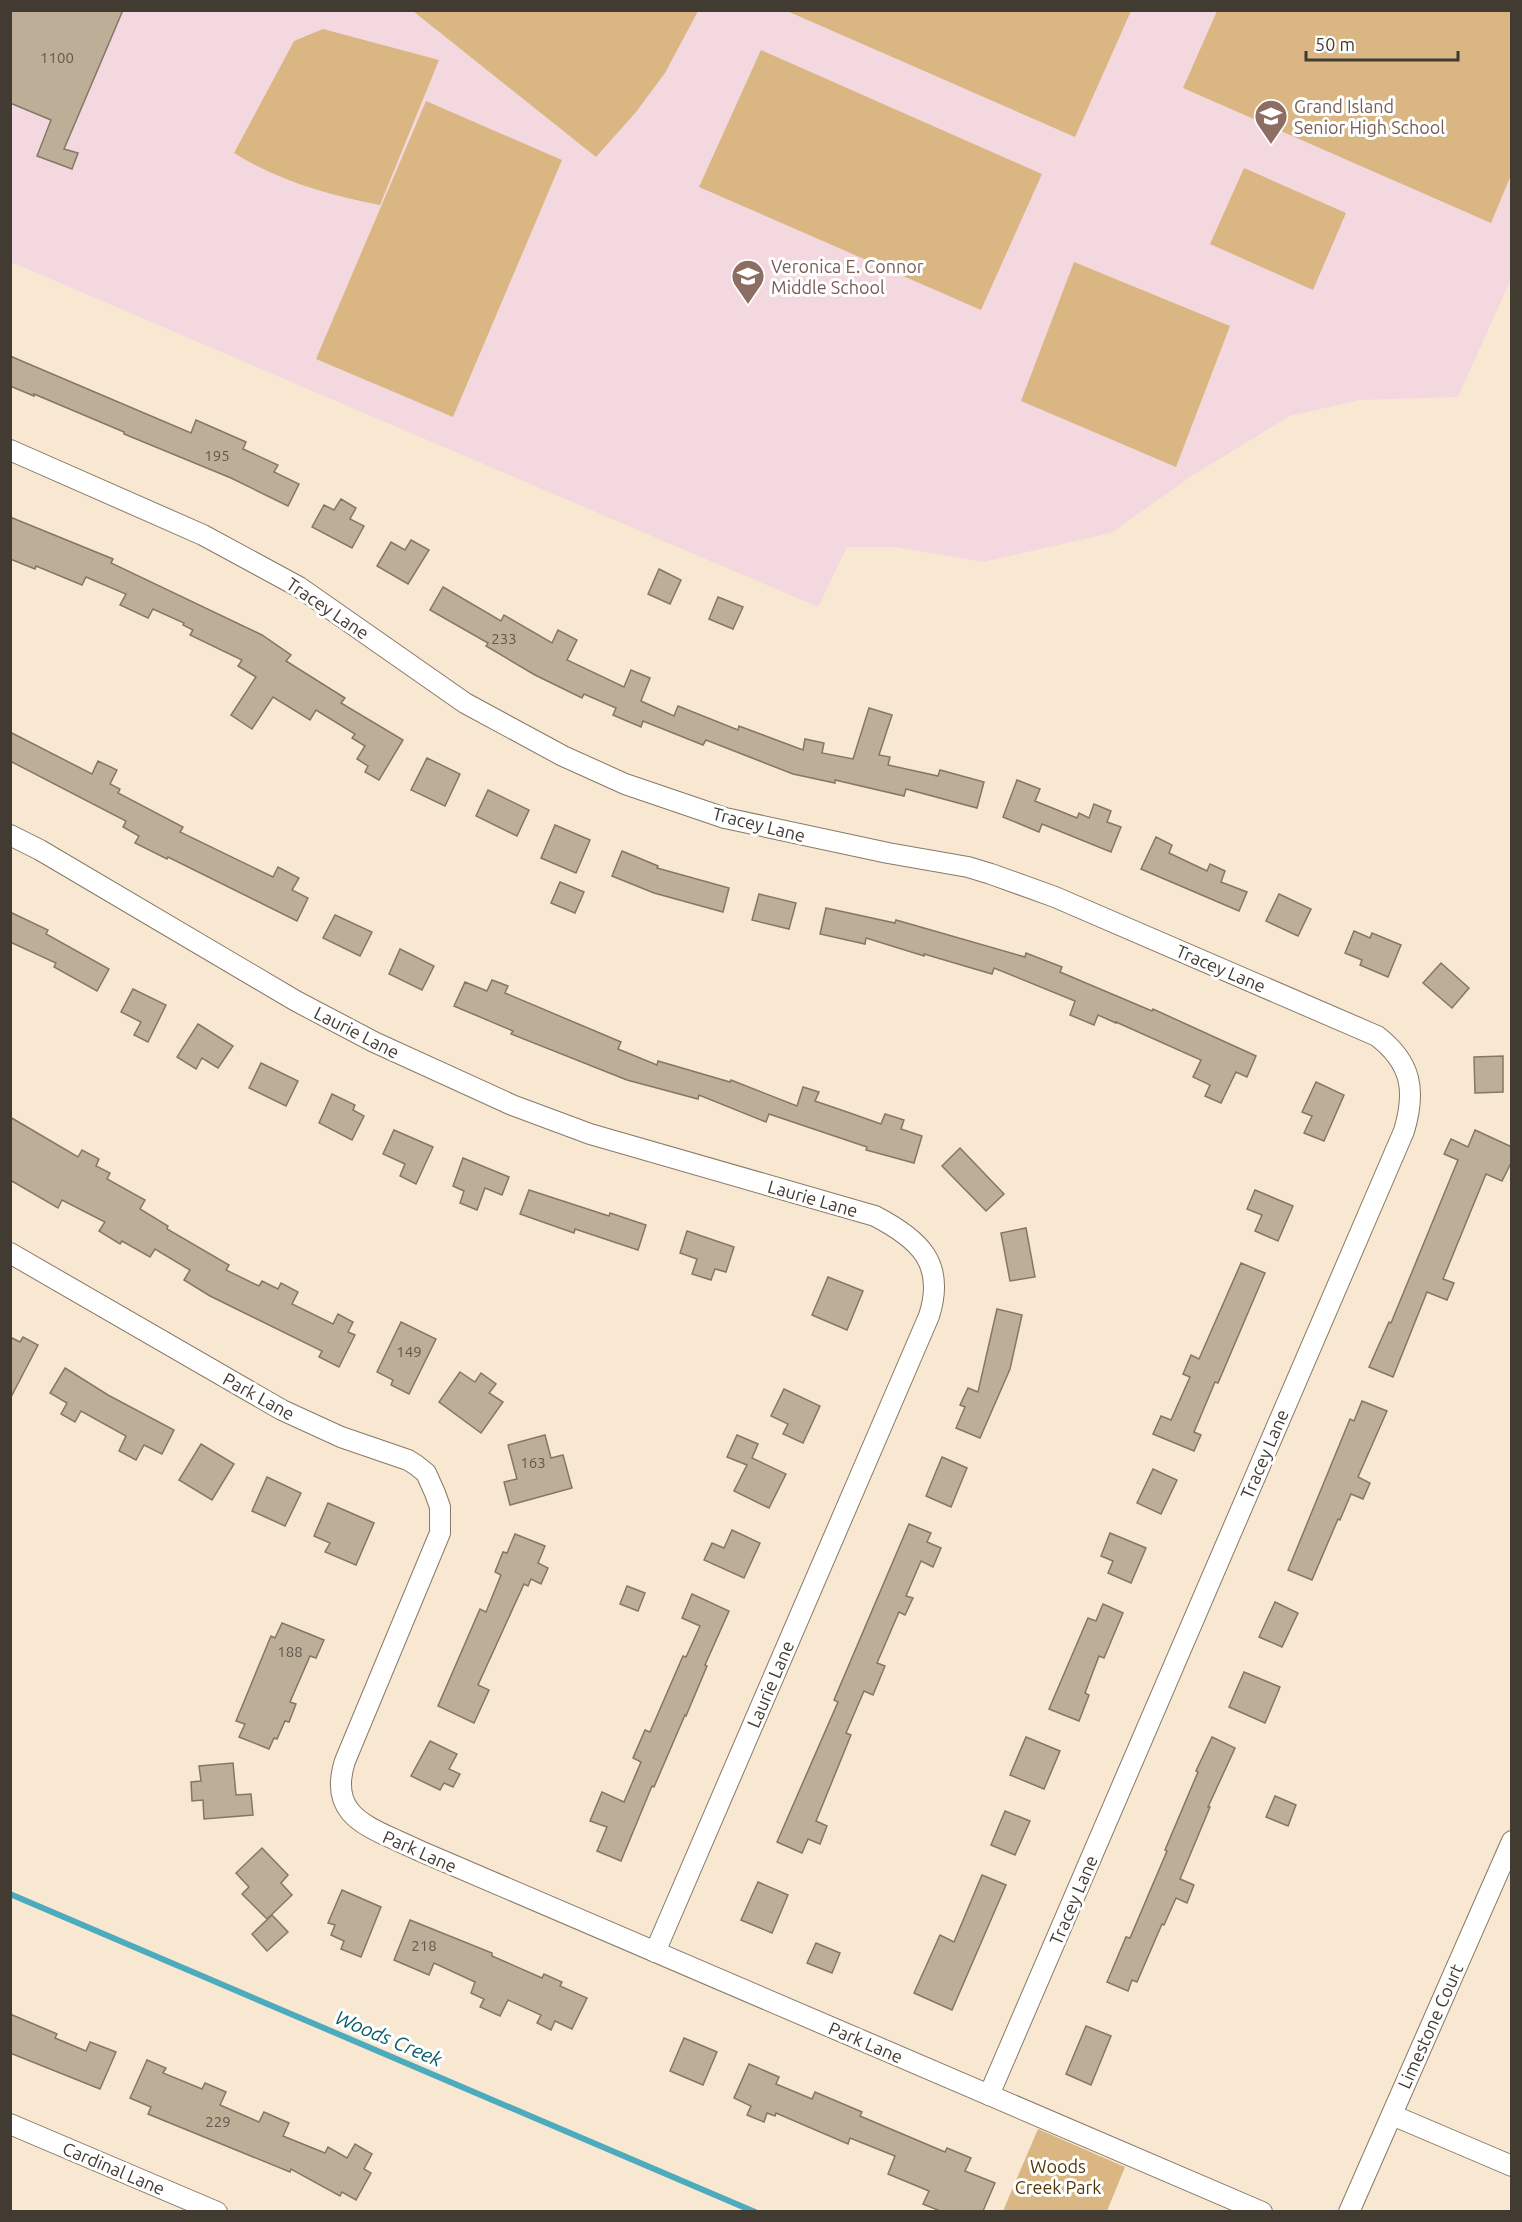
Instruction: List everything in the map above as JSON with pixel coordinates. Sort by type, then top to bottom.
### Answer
[{"type":"street","name":"Tracey Lane","points":[[10,450],[183,525],[232,549],[299,587],[465,703],[563,756],[625,784],[747,823],[888,853],[968,867],[992,874],[1055,897],[1377,1036],[1400,1057],[1407,1073],[1411,1094],[1410,1111],[1404,1131],[989,2095]]},
{"type":"street","name":"Laurie Lane","points":[[10,835],[296,1001],[374,1042],[475,1089],[590,1134],[875,1216],[903,1232],[921,1249],[934,1275],[936,1290],[929,1316],[655,1952]]},
{"type":"street","name":"Park Lane","points":[[10,1253],[282,1410],[341,1437],[408,1460],[426,1473],[440,1507],[440,1533],[345,1761],[340,1782],[344,1802],[355,1818],[376,1832],[1262,2211]]},
{"type":"street","name":"Limestone Court","points":[[1349,2211],[1512,1841]]},
{"type":"street","points":[[1392,2115],[1512,2166]]},
{"type":"street","name":"Cardinal Lane","points":[[10,2124],[217,2211]]},
{"type":"shaded area","name":"Veronica E. Connor Middle School","points":[[11,11],[1511,11],[1511,279],[1458,397],[1360,400],[1290,416],[1193,475],[1111,533],[983,562],[894,547],[847,547],[818,607],[11,262]]},
{"type":"green space","points":[[413,11],[698,11],[665,73],[636,112],[596,157]]},
{"type":"green space","points":[[787,11],[1131,11],[1075,137]]},
{"type":"green space","points":[[1217,11],[1511,11],[1511,175],[1491,223],[1183,88]]},
{"type":"green space","points":[[323,29],[439,60],[380,205],[305,186],[269,172],[234,153],[294,41]]},
{"type":"green space","points":[[761,50],[1042,174],[981,310],[699,187]]},
{"type":"green space","points":[[426,101],[562,160],[453,417],[316,359]]},
{"type":"green space","points":[[1244,168],[1346,213],[1313,290],[1210,244]]},
{"type":"green space","points":[[1074,262],[1230,326],[1176,467],[1021,401]]},
{"type":"green space","name":"Woods Creek Park","points":[[1038,2129],[1125,2167],[1107,2211],[1003,2211]]},
{"type":"building","points":[[10,10],[123,10],[64,149],[78,153],[72,169],[37,156],[51,120],[10,103]]},
{"type":"building","points":[[10,356],[191,433],[196,420],[246,442],[243,449],[278,465],[274,472],[299,484],[288,506],[231,478],[34,394],[34,396],[10,386]]},
{"type":"building","points":[[341,499],[356,508],[350,519],[364,526],[352,548],[312,527],[324,505],[334,510]]},
{"type":"building","points":[[10,517],[113,559],[111,563],[262,635],[291,655],[286,661],[345,698],[341,703],[403,740],[379,780],[365,772],[368,766],[357,759],[365,746],[352,738],[355,734],[316,710],[310,720],[273,697],[252,729],[231,715],[256,677],[238,666],[242,660],[190,635],[193,630],[183,625],[184,623],[153,609],[148,618],[120,605],[126,594],[86,577],[82,585],[36,566],[35,569],[10,559]]},
{"type":"building","points":[[411,540],[429,550],[408,584],[377,566],[391,542],[405,550]]},
{"type":"building","points":[[659,569],[681,580],[670,604],[648,594]]},
{"type":"building","points":[[443,587],[501,621],[504,615],[552,643],[558,630],[577,640],[567,660],[624,687],[631,670],[650,678],[641,701],[674,716],[678,706],[738,730],[739,726],[803,750],[805,739],[824,743],[822,753],[853,759],[869,708],[892,715],[879,755],[890,757],[888,765],[938,776],[940,770],[984,782],[977,808],[906,789],[904,796],[835,780],[835,783],[793,774],[706,740],[703,745],[643,721],[641,727],[613,715],[616,708],[584,694],[582,698],[535,675],[486,646],[488,643],[430,610]]},
{"type":"building","points":[[718,597],[743,607],[733,629],[709,619]]},
{"type":"building","points":[[10,732],[92,774],[98,761],[117,770],[110,784],[120,789],[118,793],[183,827],[180,832],[273,877],[278,867],[299,878],[292,890],[308,898],[297,921],[135,843],[139,836],[123,827],[126,821],[10,761]]},
{"type":"building","points":[[427,758],[460,774],[445,806],[411,790]]},
{"type":"building","points":[[1017,780],[1040,789],[1035,801],[1077,818],[1079,813],[1089,818],[1094,804],[1111,811],[1107,822],[1121,827],[1111,852],[1042,824],[1039,832],[1003,817]]},
{"type":"building","points":[[488,790],[529,810],[517,836],[476,816]]},
{"type":"building","points":[[555,825],[590,840],[576,873],[541,858]]},
{"type":"building","points":[[1156,837],[1172,845],[1169,853],[1207,871],[1210,864],[1225,871],[1221,882],[1247,892],[1239,911],[1141,869]]},
{"type":"building","points":[[622,851],[658,866],[657,868],[729,888],[723,912],[654,893],[612,876]]},
{"type":"building","points":[[560,882],[584,892],[575,913],[551,903]]},
{"type":"building","points":[[759,894],[796,903],[789,929],[752,920]]},
{"type":"building","points":[[1279,894],[1311,909],[1298,936],[1266,921]]},
{"type":"building","points":[[826,908],[895,923],[896,920],[1025,957],[1026,953],[1062,967],[1060,972],[1152,1011],[1153,1009],[1256,1056],[1247,1077],[1236,1072],[1221,1103],[1205,1096],[1210,1085],[1193,1077],[1201,1060],[1098,1015],[1094,1025],[1070,1015],[1075,1001],[994,968],[992,974],[866,938],[865,944],[820,934]]},
{"type":"building","points":[[10,912],[48,930],[46,934],[109,969],[97,991],[54,967],[56,963],[10,942]]},
{"type":"building","points":[[335,915],[372,932],[360,956],[323,938]]},
{"type":"building","points":[[1354,931],[1370,938],[1372,933],[1401,945],[1388,977],[1360,965],[1362,960],[1345,953]]},
{"type":"building","points":[[400,949],[434,966],[422,990],[389,974]]},
{"type":"building","points":[[1441,963],[1469,988],[1452,1008],[1423,983]]},
{"type":"building","points":[[492,980],[508,986],[505,993],[621,1042],[618,1049],[657,1065],[658,1061],[730,1082],[731,1080],[797,1106],[803,1087],[819,1092],[815,1101],[881,1124],[885,1114],[904,1120],[901,1129],[922,1136],[914,1163],[866,1150],[867,1147],[769,1114],[766,1122],[699,1095],[698,1099],[627,1080],[511,1034],[513,1031],[454,1006],[465,982],[487,991]]},
{"type":"building","points":[[133,989],[166,1005],[148,1042],[134,1035],[141,1022],[121,1012]]},
{"type":"building","points":[[198,1024],[233,1046],[218,1068],[202,1058],[196,1069],[177,1057]]},
{"type":"building","points":[[1503,1056],[1503,1092],[1475,1093],[1474,1057]]},
{"type":"building","points":[[261,1063],[298,1081],[286,1106],[249,1088]]},
{"type":"building","points":[[1316,1082],[1344,1095],[1324,1141],[1304,1133],[1312,1116],[1302,1112]]},
{"type":"building","points":[[332,1094],[355,1105],[353,1110],[364,1116],[352,1140],[319,1123]]},
{"type":"building","points":[[10,1117],[78,1157],[82,1150],[99,1159],[96,1166],[110,1173],[107,1179],[145,1200],[140,1209],[168,1226],[167,1229],[229,1265],[226,1270],[259,1286],[262,1281],[278,1289],[281,1283],[298,1292],[292,1304],[333,1324],[338,1314],[353,1322],[348,1332],[355,1335],[339,1367],[319,1357],[322,1351],[210,1296],[184,1280],[190,1270],[155,1249],[150,1257],[122,1241],[120,1244],[99,1231],[105,1222],[62,1200],[58,1208],[10,1180]]},
{"type":"building","points":[[394,1130],[433,1147],[416,1184],[400,1176],[405,1164],[383,1154]]},
{"type":"building","points":[[1475,1130],[1512,1147],[1512,1161],[1502,1181],[1486,1174],[1443,1279],[1454,1283],[1447,1300],[1427,1292],[1393,1377],[1369,1367],[1389,1322],[1391,1323],[1458,1160],[1444,1154],[1451,1139],[1468,1147]]},
{"type":"building","points":[[960,1148],[1004,1194],[986,1211],[942,1166]]},
{"type":"building","points":[[463,1158],[509,1177],[502,1195],[485,1188],[477,1210],[460,1203],[464,1191],[453,1186]]},
{"type":"building","points":[[529,1190],[609,1216],[610,1213],[646,1225],[638,1250],[575,1229],[574,1233],[520,1214]]},
{"type":"building","points":[[1255,1190],[1293,1206],[1278,1241],[1255,1231],[1262,1215],[1247,1209]]},
{"type":"building","points":[[1026,1228],[1035,1277],[1010,1281],[1001,1233]]},
{"type":"building","points":[[687,1231],[734,1247],[726,1272],[715,1269],[711,1280],[692,1274],[697,1259],[680,1253]]},
{"type":"building","points":[[1241,1263],[1265,1273],[1218,1383],[1215,1382],[1194,1432],[1201,1435],[1194,1451],[1153,1434],[1161,1416],[1171,1420],[1190,1377],[1183,1374],[1191,1355],[1199,1359]]},
{"type":"building","points":[[828,1277],[863,1291],[847,1330],[812,1315]]},
{"type":"building","points":[[997,1309],[1022,1315],[1010,1369],[980,1438],[956,1428],[965,1407],[960,1405],[968,1388],[978,1392]]},
{"type":"building","points":[[401,1322],[436,1339],[409,1394],[391,1385],[393,1380],[377,1372]]},
{"type":"building","points":[[10,1337],[20,1342],[23,1337],[38,1345],[10,1399]]},
{"type":"building","points":[[65,1368],[108,1395],[174,1430],[162,1454],[144,1445],[136,1460],[119,1451],[126,1436],[81,1411],[75,1422],[61,1414],[67,1403],[50,1393]]},
{"type":"building","points":[[460,1372],[475,1382],[481,1373],[496,1384],[489,1393],[503,1402],[481,1433],[439,1402]]},
{"type":"building","points":[[784,1389],[820,1406],[803,1443],[783,1434],[788,1424],[771,1416]]},
{"type":"building","points":[[1362,1401],[1387,1411],[1358,1477],[1370,1483],[1363,1499],[1351,1494],[1312,1580],[1288,1570],[1350,1419],[1354,1421]]},
{"type":"building","points":[[545,1435],[551,1458],[563,1455],[572,1488],[510,1505],[504,1482],[517,1479],[508,1445]]},
{"type":"building","points":[[737,1435],[758,1444],[752,1458],[786,1474],[769,1508],[734,1491],[747,1465],[727,1457]]},
{"type":"building","points":[[201,1444],[234,1464],[212,1500],[179,1480]]},
{"type":"building","points":[[942,1457],[967,1468],[951,1507],[926,1496]]},
{"type":"building","points":[[1153,1469],[1177,1480],[1161,1514],[1137,1503]]},
{"type":"building","points":[[267,1477],[301,1493],[285,1526],[252,1511]]},
{"type":"building","points":[[328,1503],[374,1523],[356,1565],[325,1552],[330,1543],[314,1536]]},
{"type":"building","points":[[909,1524],[931,1533],[927,1542],[941,1548],[933,1567],[921,1561],[906,1596],[913,1598],[905,1615],[899,1612],[877,1663],[885,1666],[873,1695],[864,1691],[846,1733],[851,1735],[816,1821],[827,1826],[820,1844],[808,1839],[802,1853],[777,1842],[838,1702],[834,1700]]},
{"type":"building","points":[[732,1530],[760,1543],[744,1578],[704,1560],[712,1543],[724,1548]]},
{"type":"building","points":[[1110,1533],[1146,1548],[1131,1583],[1108,1573],[1113,1561],[1101,1556]]},
{"type":"building","points":[[515,1534],[545,1546],[538,1563],[548,1568],[541,1584],[531,1579],[528,1586],[524,1584],[478,1685],[489,1690],[474,1723],[438,1706],[480,1609],[486,1612],[501,1575],[495,1572],[503,1552],[507,1553]]},
{"type":"building","points":[[627,1586],[645,1593],[638,1611],[620,1604]]},
{"type":"building","points":[[692,1594],[729,1611],[686,1716],[654,1787],[652,1786],[621,1861],[597,1851],[607,1827],[590,1821],[602,1792],[624,1802],[641,1762],[633,1758],[645,1730],[650,1732],[683,1656],[686,1657],[700,1626],[682,1618]]},
{"type":"building","points":[[1275,1602],[1298,1613],[1282,1647],[1259,1637]]},
{"type":"building","points":[[1103,1604],[1123,1613],[1104,1658],[1099,1656],[1085,1693],[1089,1695],[1079,1721],[1049,1709],[1088,1618],[1096,1621]]},
{"type":"building","points":[[282,1623],[324,1640],[316,1658],[310,1656],[290,1702],[296,1704],[289,1722],[285,1721],[277,1739],[274,1738],[269,1749],[239,1737],[245,1724],[236,1721],[271,1636],[275,1638]]},
{"type":"building","points":[[1244,1672],[1280,1687],[1265,1723],[1229,1707]]},
{"type":"building","points":[[1026,1737],[1060,1751],[1044,1789],[1010,1775]]},
{"type":"building","points":[[1212,1737],[1235,1748],[1208,1807],[1210,1807],[1180,1879],[1194,1885],[1187,1903],[1176,1898],[1137,1982],[1132,1980],[1128,1991],[1107,1982],[1126,1937],[1130,1938],[1167,1851],[1165,1850],[1198,1772],[1196,1771]]},
{"type":"building","points":[[430,1741],[457,1754],[449,1769],[460,1774],[453,1787],[444,1783],[440,1790],[411,1776]]},
{"type":"building","points":[[233,1763],[236,1795],[251,1794],[253,1815],[204,1819],[203,1800],[192,1801],[191,1782],[201,1781],[199,1766]]},
{"type":"building","points":[[1275,1796],[1296,1805],[1288,1826],[1266,1817]]},
{"type":"building","points":[[1005,1811],[1030,1821],[1015,1855],[991,1845]]},
{"type":"building","points":[[262,1848],[288,1875],[281,1883],[292,1895],[267,1919],[242,1894],[249,1887],[236,1873]]},
{"type":"building","points":[[982,1875],[1006,1885],[952,2010],[914,1993],[940,1935],[954,1942]]},
{"type":"building","points":[[758,1882],[788,1895],[772,1933],[741,1920]]},
{"type":"building","points":[[342,1890],[381,1907],[361,1957],[341,1949],[344,1941],[331,1935],[335,1925],[328,1923]]},
{"type":"building","points":[[272,1915],[288,1932],[267,1951],[252,1934]]},
{"type":"building","points":[[410,1920],[492,1953],[492,1956],[542,1978],[544,1974],[562,1982],[560,1986],[587,1998],[572,2029],[555,2021],[551,2030],[537,2023],[541,2015],[508,2000],[500,2016],[480,2007],[484,1999],[471,1993],[475,1982],[434,1963],[429,1975],[394,1960]]},
{"type":"building","points":[[816,1943],[840,1953],[832,1973],[807,1963]]},
{"type":"building","points":[[10,2014],[57,2034],[55,2038],[86,2051],[90,2042],[116,2052],[100,2089],[10,2053]]},
{"type":"building","points":[[1086,2026],[1111,2036],[1091,2085],[1066,2074]]},
{"type":"building","points":[[684,2038],[717,2052],[703,2085],[670,2071]]},
{"type":"building","points":[[147,2060],[166,2068],[163,2073],[202,2089],[205,2083],[226,2092],[220,2105],[259,2122],[264,2112],[289,2123],[283,2136],[325,2153],[328,2147],[347,2158],[355,2144],[372,2154],[364,2169],[371,2173],[356,2200],[342,2192],[340,2196],[291,2169],[290,2172],[148,2114],[151,2107],[130,2098]]},
{"type":"building","points":[[749,2064],[779,2077],[776,2084],[812,2099],[815,2092],[862,2112],[860,2116],[945,2152],[947,2148],[971,2158],[965,2171],[995,2183],[983,2211],[940,2211],[923,2204],[929,2191],[888,2174],[895,2156],[850,2138],[848,2144],[776,2113],[775,2116],[767,2113],[764,2122],[747,2115],[751,2106],[734,2098]]},
{"type":"waterway","name":"Woods Creek","points":[[10,1894],[755,2212]]},
{"type":"place","name":"Grand Island Senior High School","points":[[1271,145]]},
{"type":"place","name":"Veronica E. Connor Middle School","points":[[748,305]]}]
